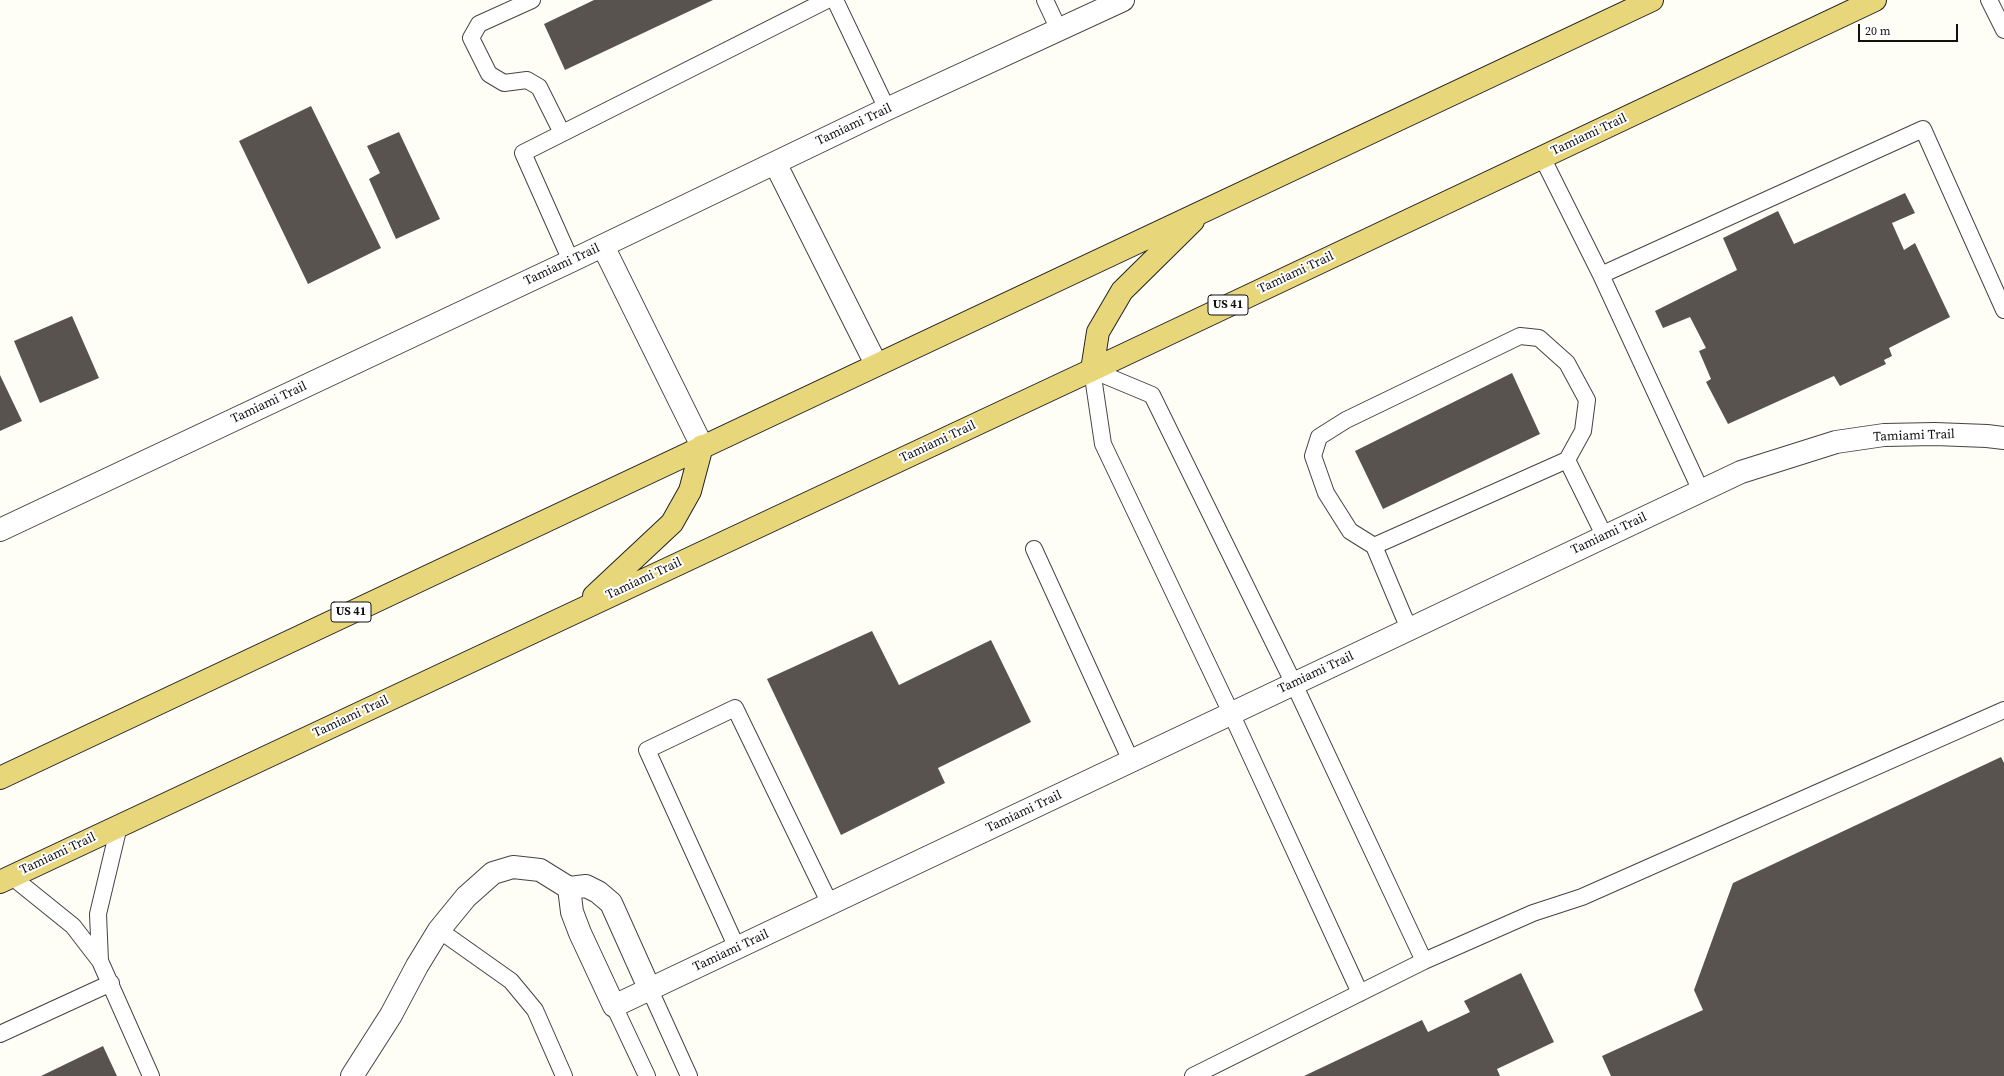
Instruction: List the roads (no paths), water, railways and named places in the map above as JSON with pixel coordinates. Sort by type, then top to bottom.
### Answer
[{"type":"main road","name":"US 41","points":[[0,778],[1205,209],[1652,0]]},
{"type":"main road","name":"Tamiami Trail","points":[[6,879],[1092,370],[1874,0]]},
{"type":"main road","points":[[1092,370],[1098,332],[1122,291],[1205,209]]},
{"type":"main road","points":[[580,610],[672,523],[690,491],[702,446]]},
{"type":"street","name":"Tamiami Trail","points":[[0,530],[603,246],[887,109],[1123,0]]},
{"type":"street","points":[[775,163],[876,364]]},
{"type":"street","points":[[603,246],[702,446]]},
{"type":"street","name":"Tamiami Trail","points":[[614,1006],[1741,472],[1836,442],[1892,435],[1950,434],[2004,438]]},
{"type":"street","points":[[352,1076],[391,1015],[417,966],[439,930],[466,897],[477,887],[493,874],[513,867],[540,870],[569,888],[586,886],[598,892],[611,902],[650,990]]},
{"type":"street","points":[[569,888],[572,912],[580,933],[614,1006]]},
{"type":"lane","points":[[532,0],[480,24],[471,38],[489,74],[504,83],[527,80],[539,87],[562,133]]},
{"type":"lane","points":[[571,261],[523,153],[827,0]]},
{"type":"lane","points":[[835,0],[887,109]]},
{"type":"lane","points":[[1045,0],[1059,30]]},
{"type":"lane","points":[[1989,0],[2004,30]]},
{"type":"lane","points":[[1601,276],[1923,129],[2004,310]]},
{"type":"lane","points":[[1542,157],[1601,276],[1701,491]]},
{"type":"lane","points":[[1374,546],[1567,460],[1583,431],[1587,400],[1567,363],[1539,338],[1520,336],[1346,420],[1319,437],[1313,456],[1326,493],[1350,531],[1374,546],[1409,629]]},
{"type":"lane","points":[[1092,370],[1152,395],[1294,684],[1424,961]]},
{"type":"lane","points":[[1092,370],[1103,444],[1231,713],[1360,993]]},
{"type":"lane","points":[[1567,460],[1605,536]]},
{"type":"lane","points":[[1034,549],[1131,761]]},
{"type":"lane","points":[[737,948],[647,750],[735,708],[830,904]]},
{"type":"lane","points":[[1193,1076],[1424,961],[1533,913],[1582,897],[2004,710]]},
{"type":"lane","points":[[100,961],[98,914],[119,826]]},
{"type":"lane","points":[[6,879],[72,926],[100,961],[151,1076]]},
{"type":"lane","points":[[439,930],[510,981],[535,1010],[564,1076]]},
{"type":"lane","points":[[0,1034],[111,983]]},
{"type":"lane","points":[[650,990],[689,1076]]},
{"type":"lane","points":[[614,1006],[647,1076]]}]
